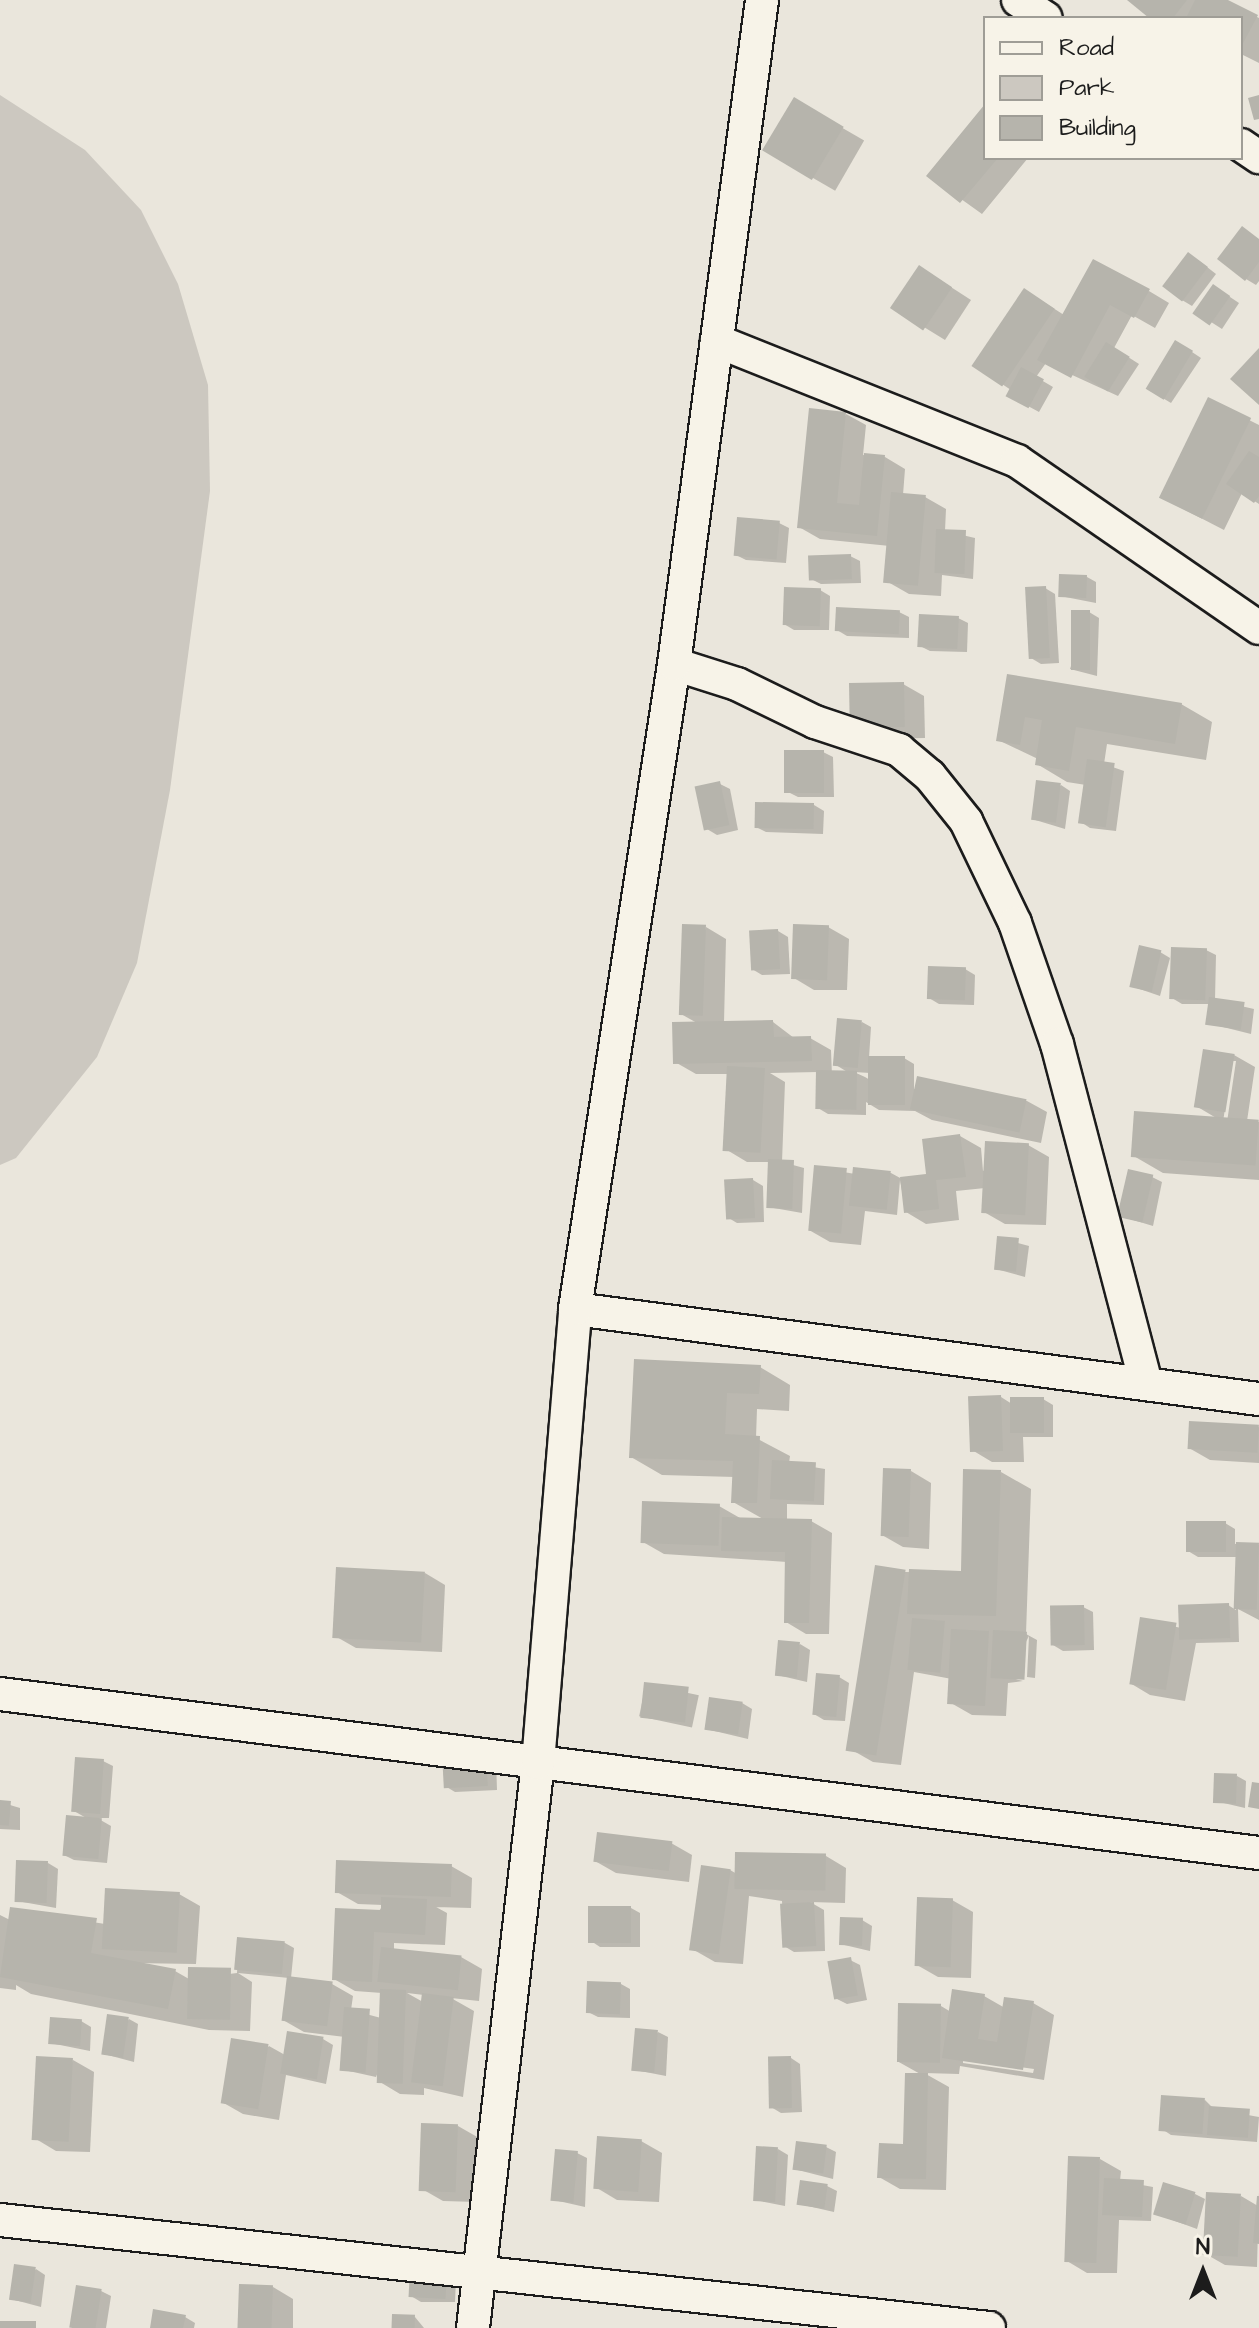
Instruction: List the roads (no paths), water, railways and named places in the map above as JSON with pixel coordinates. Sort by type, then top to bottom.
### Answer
[{"type":"street","points":[[473,2328],[538,1763],[575,1309],[674,664],[762,0]]},
{"type":"street","points":[[1018,0],[1043,16]]},
{"type":"street","points":[[717,341],[1017,461],[1259,628]]},
{"type":"street","points":[[674,664],[737,684],[815,722],[899,750],[930,776],[966,821],[1015,923],[1057,1044],[1146,1384]]},
{"type":"street","points":[[575,1309],[1259,1399]]},
{"type":"street","points":[[0,1694],[1259,1853]]},
{"type":"street","points":[[0,2220],[989,2328]]}]
